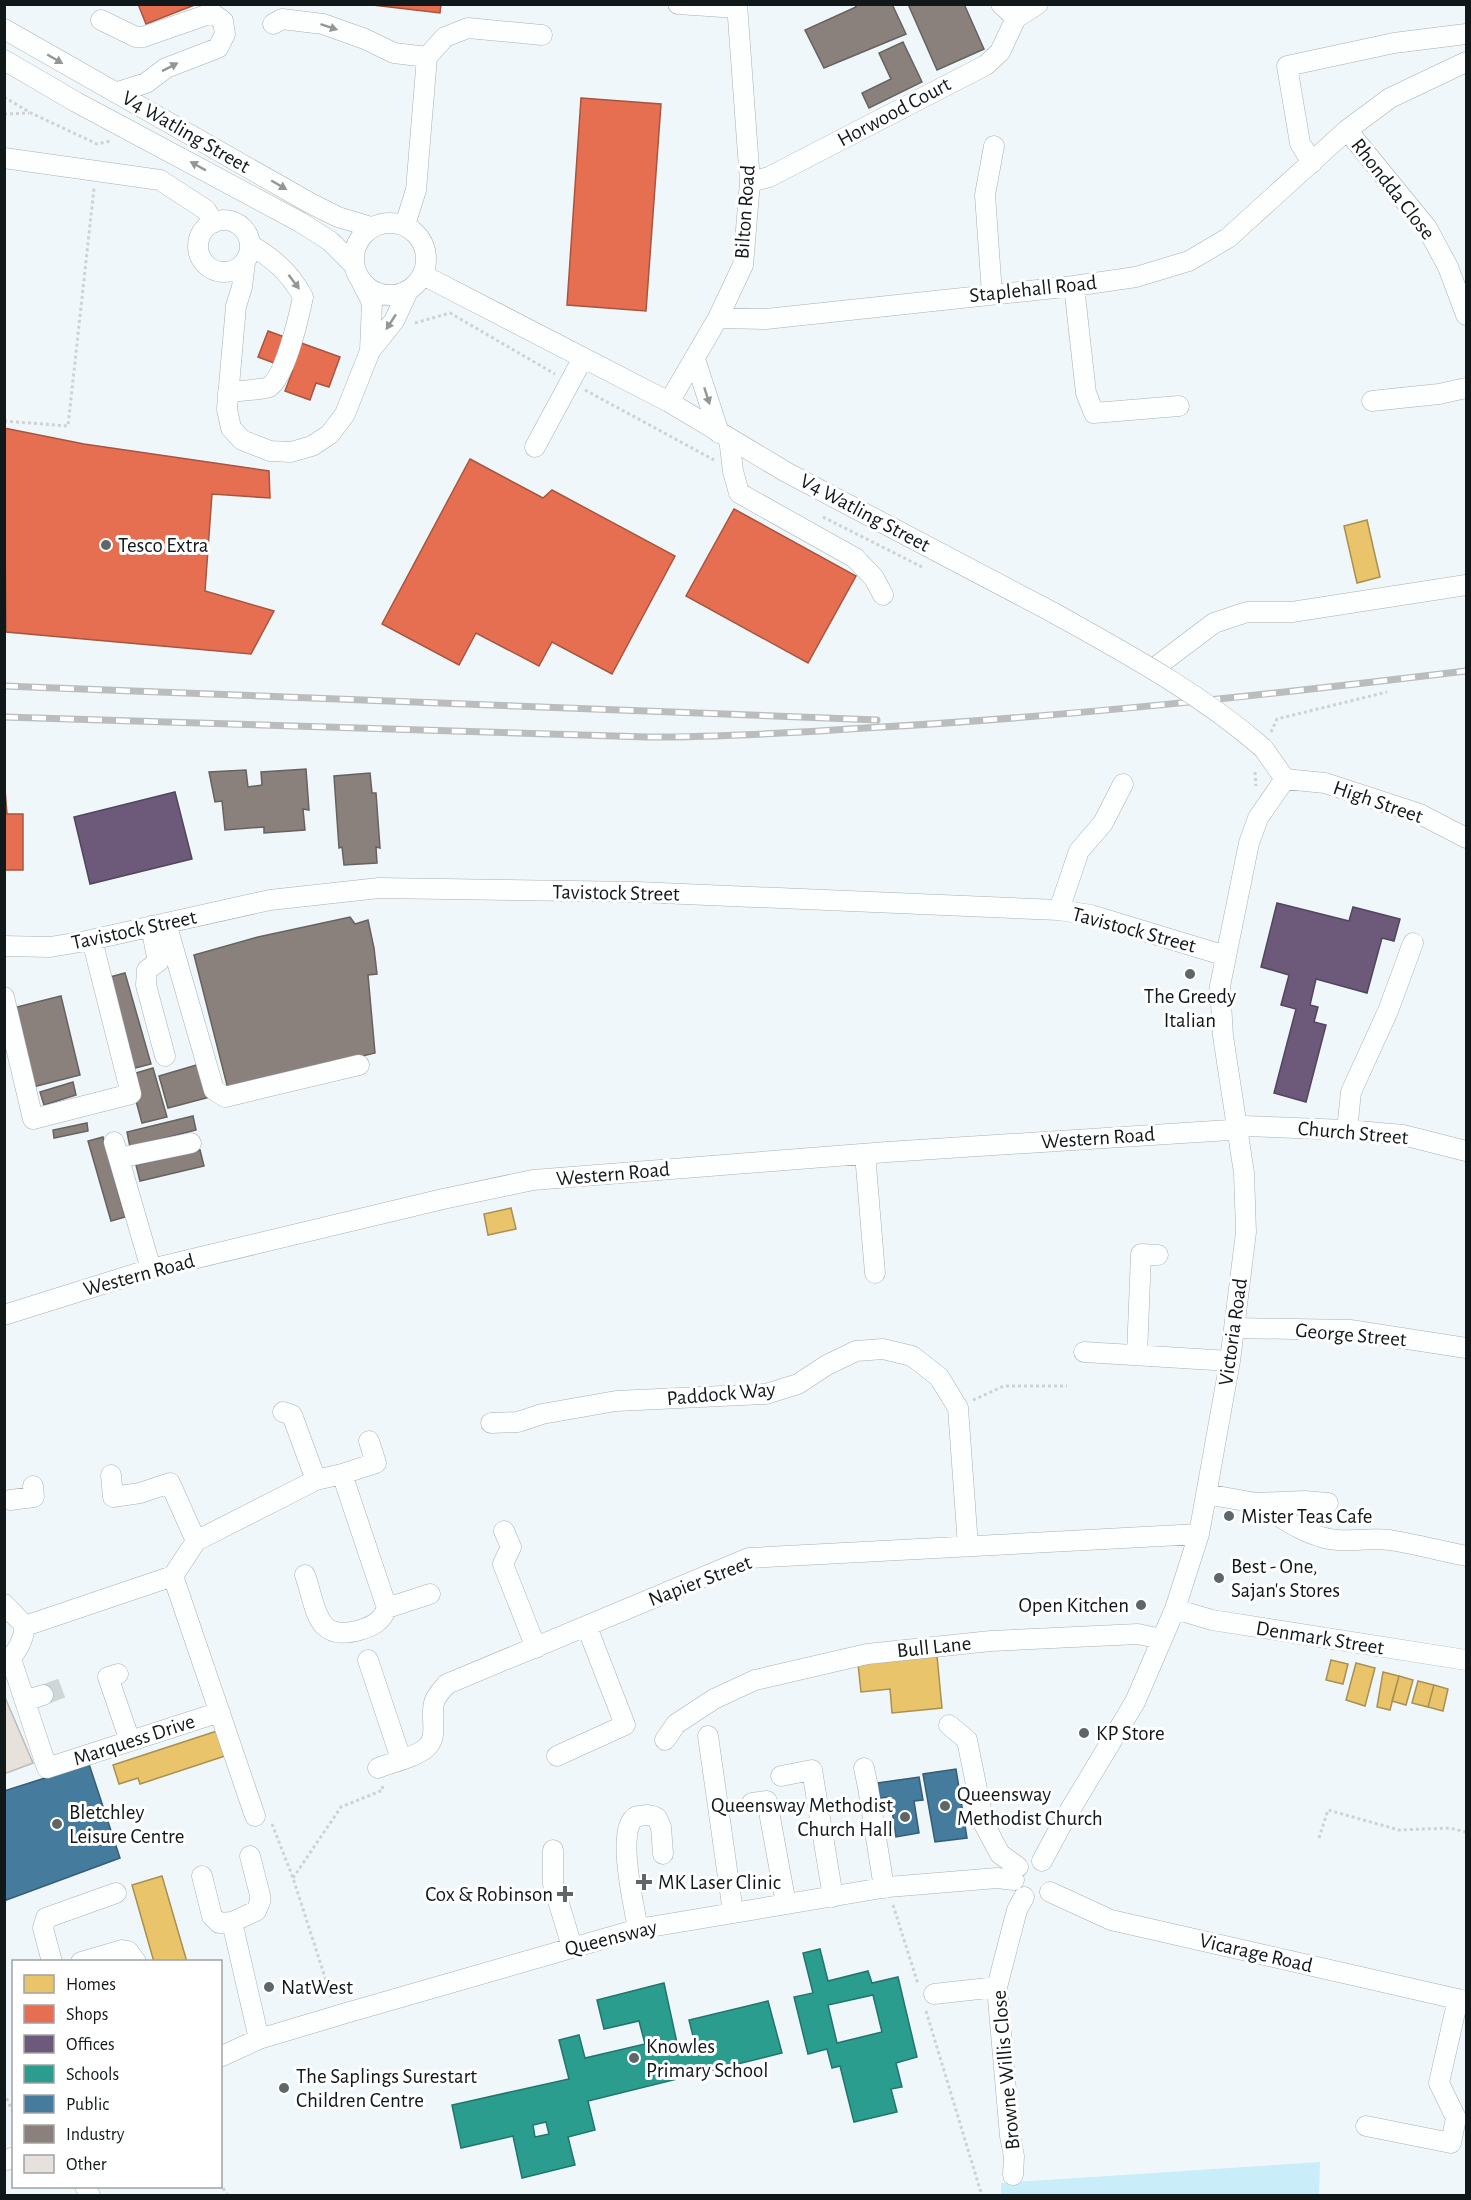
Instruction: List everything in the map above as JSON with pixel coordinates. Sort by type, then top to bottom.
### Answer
[{"type":"street","points":[[678,4],[737,6]]},
{"type":"street","points":[[1001,4],[1016,18],[1038,4]]},
{"type":"street","name":"Bilton Road","points":[[669,402],[718,318],[743,265],[750,182],[737,6]]},
{"type":"street","points":[[101,20],[136,37],[143,37],[212,13],[223,21],[225,34],[218,48],[166,68],[146,83],[118,92]]},
{"type":"street","name":"Horwood Court","points":[[750,182],[769,177],[986,64],[1000,52],[1016,18]]},
{"type":"street","points":[[273,24],[282,19],[323,24],[394,52],[427,57]]},
{"type":"street","points":[[405,225],[416,190],[427,57],[445,37],[468,28],[542,35]]},
{"type":"street","name":"V4 Watling Street","points":[[4,29],[310,203],[338,217],[371,227]]},
{"type":"street","points":[[1312,163],[1300,143],[1287,66],[1394,43],[1467,34]]},
{"type":"street","name":"V4 Watling Street","points":[[4,60],[76,102],[300,222],[330,240],[353,264]]},
{"type":"street","name":"Staplehall Road","points":[[718,318],[766,319],[1074,286],[1136,277],[1189,261],[1228,238],[1347,130],[1390,98],[1467,62]]},
{"type":"street","name":"Rhondda Close","points":[[1347,130],[1427,228],[1448,267],[1467,315]]},
{"type":"street","points":[[992,294],[985,195],[994,146]]},
{"type":"street","points":[[4,158],[160,180],[206,210],[213,223]]},
{"type":"street","points":[[236,306],[226,286],[205,265],[198,249],[201,234],[213,223],[229,221],[237,224],[248,236],[248,253],[236,306],[226,409],[231,428],[242,440],[270,451],[291,452],[312,446],[330,434],[345,414],[370,351],[394,321],[408,291]]},
{"type":"street","points":[[362,283],[372,291],[384,295],[396,295],[408,291],[423,275],[426,252],[422,240],[405,225],[393,222],[371,227],[357,243],[353,264],[356,274],[372,302],[370,351]]},
{"type":"street","points":[[212,270],[230,272],[238,268],[248,253]]},
{"type":"street","points":[[228,393],[267,388],[277,380],[293,335],[303,297],[297,284],[267,254],[248,253]]},
{"type":"street","name":"V4 Watling Street","points":[[423,275],[669,402],[786,472],[1054,613],[1153,669],[1231,720],[1263,748],[1285,779]]},
{"type":"street","points":[[1074,286],[1086,393],[1094,413],[1179,406]]},
{"type":"street","points":[[535,447],[583,358]]},
{"type":"street","points":[[695,359],[724,435],[739,493],[855,558],[874,578],[883,595]]},
{"type":"street","points":[[1372,401],[1439,394],[1467,388]]},
{"type":"street","points":[[1153,669],[1214,623],[1247,612],[1292,612],[1467,585]]},
{"type":"street","name":"High Street","points":[[1285,779],[1325,783],[1420,814],[1467,838]]},
{"type":"street","name":"Victoria Road","points":[[1042,1861],[1135,1702],[1175,1609],[1199,1534],[1230,1361],[1246,1232],[1244,1173],[1223,1036],[1220,986],[1249,843],[1258,818],[1285,779]]},
{"type":"street","points":[[1059,910],[1079,851],[1103,823],[1123,784]]},
{"type":"street","name":"Tavistock Street","points":[[4,946],[50,947],[92,940],[270,900],[379,888],[638,892],[1059,910],[1091,915],[1226,956]]},
{"type":"street","points":[[159,925],[158,962],[147,970],[146,985],[165,1056]]},
{"type":"street","points":[[159,925],[213,1090],[225,1097],[359,1065]]},
{"type":"street","points":[[4,997],[8,1031],[33,1119],[131,1094],[92,940]]},
{"type":"street","points":[[1347,1130],[1351,1092],[1388,1011],[1413,943]]},
{"type":"street","name":"Church Street","points":[[1238,1128],[1245,1126],[1347,1130],[1403,1135],[1467,1151]]},
{"type":"street","name":"Western Road","points":[[4,1315],[151,1269],[443,1199],[533,1180],[1238,1128]]},
{"type":"street","points":[[151,1269],[116,1150],[191,1143]]},
{"type":"street","points":[[865,1154],[875,1273]]},
{"type":"street","points":[[1137,1355],[1141,1254],[1158,1255]]},
{"type":"street","name":"George Street","points":[[1235,1328],[1350,1330],[1467,1348]]},
{"type":"street","name":"Paddock Way","points":[[491,1423],[518,1422],[542,1414],[616,1401],[766,1394],[798,1384],[827,1365],[856,1351],[883,1349],[912,1356],[939,1377],[958,1408],[968,1546]]},
{"type":"street","points":[[1084,1352],[1230,1361]]},
{"type":"street","points":[[283,1412],[292,1415],[316,1480]]},
{"type":"street","points":[[8,1660],[25,1631],[173,1576],[196,1541],[316,1480],[376,1463],[369,1441]]},
{"type":"street","points":[[305,1575],[322,1624],[331,1632],[344,1634],[374,1625],[385,1614],[387,1608],[342,1474]]},
{"type":"street","points":[[111,1475],[113,1497],[140,1493],[170,1483],[196,1541]]},
{"type":"street","points":[[10,1500],[34,1497],[33,1486]]},
{"type":"street","points":[[1206,1494],[1256,1503],[1304,1501],[1328,1503]]},
{"type":"street","points":[[1256,1503],[1296,1527],[1323,1538],[1340,1541],[1389,1540],[1467,1556]]},
{"type":"street","points":[[504,1531],[511,1547],[503,1564],[536,1647]]},
{"type":"street","name":"Napier Street","points":[[378,1768],[420,1752],[428,1746],[432,1740],[434,1703],[447,1684],[749,1558],[1199,1534]]},
{"type":"street","name":"Marquess Drive","points":[[173,1576],[220,1712],[263,1818]]},
{"type":"street","points":[[387,1608],[430,1594]]},
{"type":"street","points":[[4,1604],[25,1631]]},
{"type":"street","name":"Denmark Street","points":[[1175,1609],[1212,1620],[1467,1660]]},
{"type":"street","points":[[557,1756],[625,1725],[587,1627]]},
{"type":"street","name":"Bull Lane","points":[[665,1740],[676,1724],[714,1699],[755,1680],[867,1654],[1024,1639],[1138,1634],[1161,1639]]},
{"type":"street","name":"Marquess Drive","points":[[8,1660],[34,1698],[29,1737],[47,1768],[220,1712]]},
{"type":"street","points":[[368,1660],[401,1759]]},
{"type":"street","points":[[118,1674],[108,1677],[130,1741]]},
{"type":"street","points":[[949,1725],[967,1740],[984,1824],[1000,1854],[1016,1873],[1019,1893],[1036,1900],[1050,1892],[1054,1886],[1054,1874],[1042,1861],[1029,1860],[1016,1873]]},
{"type":"street","points":[[708,1736],[733,1912]]},
{"type":"street","points":[[864,1768],[884,1888]]},
{"type":"street","points":[[781,1776],[812,1770],[833,1897]]},
{"type":"street","points":[[752,1803],[767,1801],[786,1904]]},
{"type":"street","points":[[638,1929],[626,1854],[629,1821],[633,1817],[651,1814],[657,1818],[661,1827],[663,1854]]},
{"type":"street","points":[[553,1850],[553,1884],[572,1947]]},
{"type":"street","points":[[202,1876],[212,1916],[219,1923],[232,1922],[256,1911],[260,1902],[250,1856]]},
{"type":"street","name":"Queensway","points":[[222,2056],[259,2039],[638,1929],[884,1888],[997,1878],[1016,1873]]},
{"type":"street","name":"Vicarage Road","points":[[1050,1892],[1111,1920],[1462,2000]]},
{"type":"street","points":[[51,1960],[43,1928],[46,1917],[116,1893]]},
{"type":"street","name":"Browne Willis Close","points":[[1013,2175],[1014,2156],[1010,2136],[997,1988],[1017,1910],[1024,1897]]},
{"type":"street","points":[[232,1922],[259,2039]]},
{"type":"street","points":[[88,1960],[128,1950],[135,1960]]},
{"type":"street","points":[[926,1997],[997,1988]]},
{"type":"street","points":[[1366,2126],[1451,2144],[1456,2118],[1439,2083],[1462,2000]]},
{"type":"path","points":[[4,97],[31,113],[97,144],[117,140]]},
{"type":"path","points":[[4,114],[31,113]]},
{"type":"path","points":[[4,421],[68,426],[97,144]]},
{"type":"path","points":[[1263,748],[1277,719],[1387,692]]},
{"type":"path","points":[[1255,766],[1256,787]]},
{"type":"path","points":[[958,1408],[1004,1386],[1067,1386]]},
{"type":"path","points":[[292,1878],[341,1807],[383,1790],[378,1768]]},
{"type":"path","points":[[1319,1838],[1328,1810],[1400,1830],[1450,1828],[1467,1832]]},
{"type":"path","points":[[263,1818],[292,1878],[332,1999],[340,1997]]},
{"type":"path","points":[[901,1903],[893,1904],[926,1997],[982,2196]]},
{"type":"path","points":[[4,2093],[12,2110]]},
{"type":"shaded area","points":[[1320,2162],[1319,2195],[1001,2196],[1001,2183]]},
{"type":"building: Homes","points":[[1367,520],[1380,577],[1357,583],[1344,526]]},
{"type":"building: Homes","points":[[511,1208],[516,1229],[488,1235],[484,1214]]},
{"type":"building: Homes","points":[[937,1656],[942,1708],[892,1713],[890,1689],[861,1692],[858,1664]]},
{"type":"building: Homes","points":[[1331,1660],[1348,1664],[1343,1684],[1326,1680]]},
{"type":"building: Homes","points":[[1356,1663],[1375,1668],[1365,1706],[1346,1700]]},
{"type":"building: Homes","points":[[1383,1672],[1399,1676],[1390,1710],[1377,1707]]},
{"type":"building: Homes","points":[[1399,1676],[1413,1680],[1406,1705],[1392,1701]]},
{"type":"building: Homes","points":[[1418,1681],[1434,1685],[1428,1707],[1412,1703]]},
{"type":"building: Homes","points":[[1434,1685],[1448,1689],[1443,1711],[1428,1707]]},
{"type":"building: Homes","points":[[220,1730],[228,1755],[140,1784],[138,1778],[119,1784],[113,1765]]},
{"type":"building: Homes","points":[[162,1876],[186,1960],[153,1960],[132,1885]]},
{"type":"building: Shops","points":[[138,4],[197,4],[146,24]]},
{"type":"building: Shops","points":[[364,4],[441,4],[440,13]]},
{"type":"building: Shops","points":[[581,98],[661,104],[646,311],[567,305]]},
{"type":"building: Shops","points":[[268,331],[340,357],[329,387],[316,383],[310,400],[285,391],[293,370],[258,357]]},
{"type":"building: Shops","name":"Tesco Extra","points":[[4,428],[84,444],[269,471],[270,498],[212,494],[205,591],[274,611],[251,654],[6,632]]},
{"type":"building: Shops","points":[[470,459],[543,498],[552,490],[675,556],[612,674],[552,642],[539,666],[476,633],[459,665],[382,624]]},
{"type":"building: Shops","points":[[734,509],[856,576],[808,663],[686,596]]},
{"type":"building: Shops","points":[[4,777],[7,814],[23,814],[23,870],[4,870]]},
{"type":"building: Offices","points":[[175,792],[192,859],[90,884],[74,817]]},
{"type":"building: Offices","points":[[1277,903],[1349,921],[1353,907],[1400,919],[1394,941],[1382,938],[1367,993],[1316,979],[1310,1005],[1318,1007],[1314,1022],[1326,1025],[1306,1102],[1274,1093],[1296,1009],[1281,1005],[1289,975],[1261,967]]},
{"type":"building: Schools","points":[[820,1949],[828,1981],[868,1971],[872,1983],[898,1977],[917,2057],[896,2063],[902,2087],[891,2089],[897,2112],[854,2122],[840,2066],[832,2068],[827,2049],[808,2054],[794,1997],[813,1993],[803,1953]],"holes":[[[873,1995],[882,2032],[837,2043],[828,2005]]]},
{"type":"building: Schools","points":[[664,1983],[679,2052],[696,2048],[689,2020],[768,2001],[782,2053],[588,2101],[595,2130],[568,2137],[575,2165],[522,2178],[513,2136],[461,2148],[452,2105],[569,2079],[559,2040],[579,2035],[585,2058],[645,2044],[639,2021],[604,2029],[597,2000]],"holes":[[[546,2122],[549,2134],[535,2137],[533,2125]]]},
{"type":"building: Public","name":"Bletchley Leisure Centre","points":[[89,1764],[120,1858],[4,1901],[4,1791]]},
{"type":"building: Public","name":"Queensway Methodist Church","points":[[956,1769],[967,1838],[935,1842],[923,1774]]},
{"type":"building: Public","name":"Queensway Methodist Church Hall","points":[[919,1777],[923,1800],[914,1801],[919,1833],[896,1837],[890,1797],[880,1798],[878,1783]]},
{"type":"building: Industry","points":[[855,4],[892,4],[906,34],[824,68],[805,30],[856,7]]},
{"type":"building: Industry","points":[[908,4],[964,4],[984,49],[937,70]]},
{"type":"building: Industry","points":[[903,42],[922,82],[869,108],[862,93],[891,79],[879,53]]},
{"type":"building: Industry","points":[[306,769],[309,810],[303,809],[305,830],[264,833],[264,827],[225,830],[222,801],[215,802],[209,772],[246,770],[248,787],[262,785],[261,772]]},
{"type":"building: Industry","points":[[370,773],[372,793],[376,793],[380,848],[376,847],[377,863],[344,865],[342,847],[339,848],[334,776]]},
{"type":"building: Industry","points":[[350,917],[355,924],[368,920],[374,948],[377,974],[368,975],[375,1053],[228,1089],[194,955],[258,937]]},
{"type":"building: Industry","points":[[125,973],[151,1064],[131,1069],[106,978]]},
{"type":"building: Industry","points":[[61,996],[80,1075],[29,1088],[9,1009]]},
{"type":"building: Industry","points":[[200,1064],[210,1097],[168,1108],[159,1076]]},
{"type":"building: Industry","points":[[153,1068],[167,1117],[142,1123],[129,1075]]},
{"type":"building: Industry","points":[[73,1082],[76,1095],[44,1105],[40,1092]]},
{"type":"building: Industry","points":[[193,1116],[196,1130],[130,1147],[127,1132]]},
{"type":"building: Industry","points":[[87,1123],[88,1131],[54,1138],[53,1130]]},
{"type":"building: Industry","points":[[103,1137],[125,1217],[111,1221],[88,1141]]},
{"type":"building: Industry","points":[[200,1150],[204,1166],[140,1181],[136,1165]]},
{"type":"building: Other","points":[[4,1695],[33,1763],[4,1774]]},
{"type":"tunnel","points":[[43,1695],[62,1688]]},
{"type":"railway","points":[[4,717],[647,737],[728,735],[810,732],[1091,711],[1241,697],[1466,671]]},
{"type":"railway","points":[[4,686],[877,720]]},
{"type":"place","name":"Tesco Extra","points":[[106,545]]},
{"type":"place","name":"The Greedy Italian","points":[[1190,974]]},
{"type":"place","name":"Mister Teas Cafe","points":[[1229,1516]]},
{"type":"place","name":"Best - One, Sajan's Stores","points":[[1219,1578]]},
{"type":"place","name":"Open Kitchen","points":[[1141,1605]]},
{"type":"place","name":"KP Store","points":[[1084,1733]]},
{"type":"place","name":"Queensway Methodist Church","points":[[945,1806]]},
{"type":"place","name":"Queensway Methodist Church Hall","points":[[905,1817]]},
{"type":"place","name":"Bletchley Leisure Centre","points":[[57,1824]]},
{"type":"place","name":"MK Laser Clinic","points":[[644,1882]]},
{"type":"place","name":"Cox & Robinson","points":[[565,1894]]},
{"type":"place","name":"NatWest","points":[[269,1987]]},
{"type":"place","name":"Knowles Primary School","points":[[634,2058]]},
{"type":"place","name":"The Saplings Surestart Children Centre","points":[[284,2088]]}]
